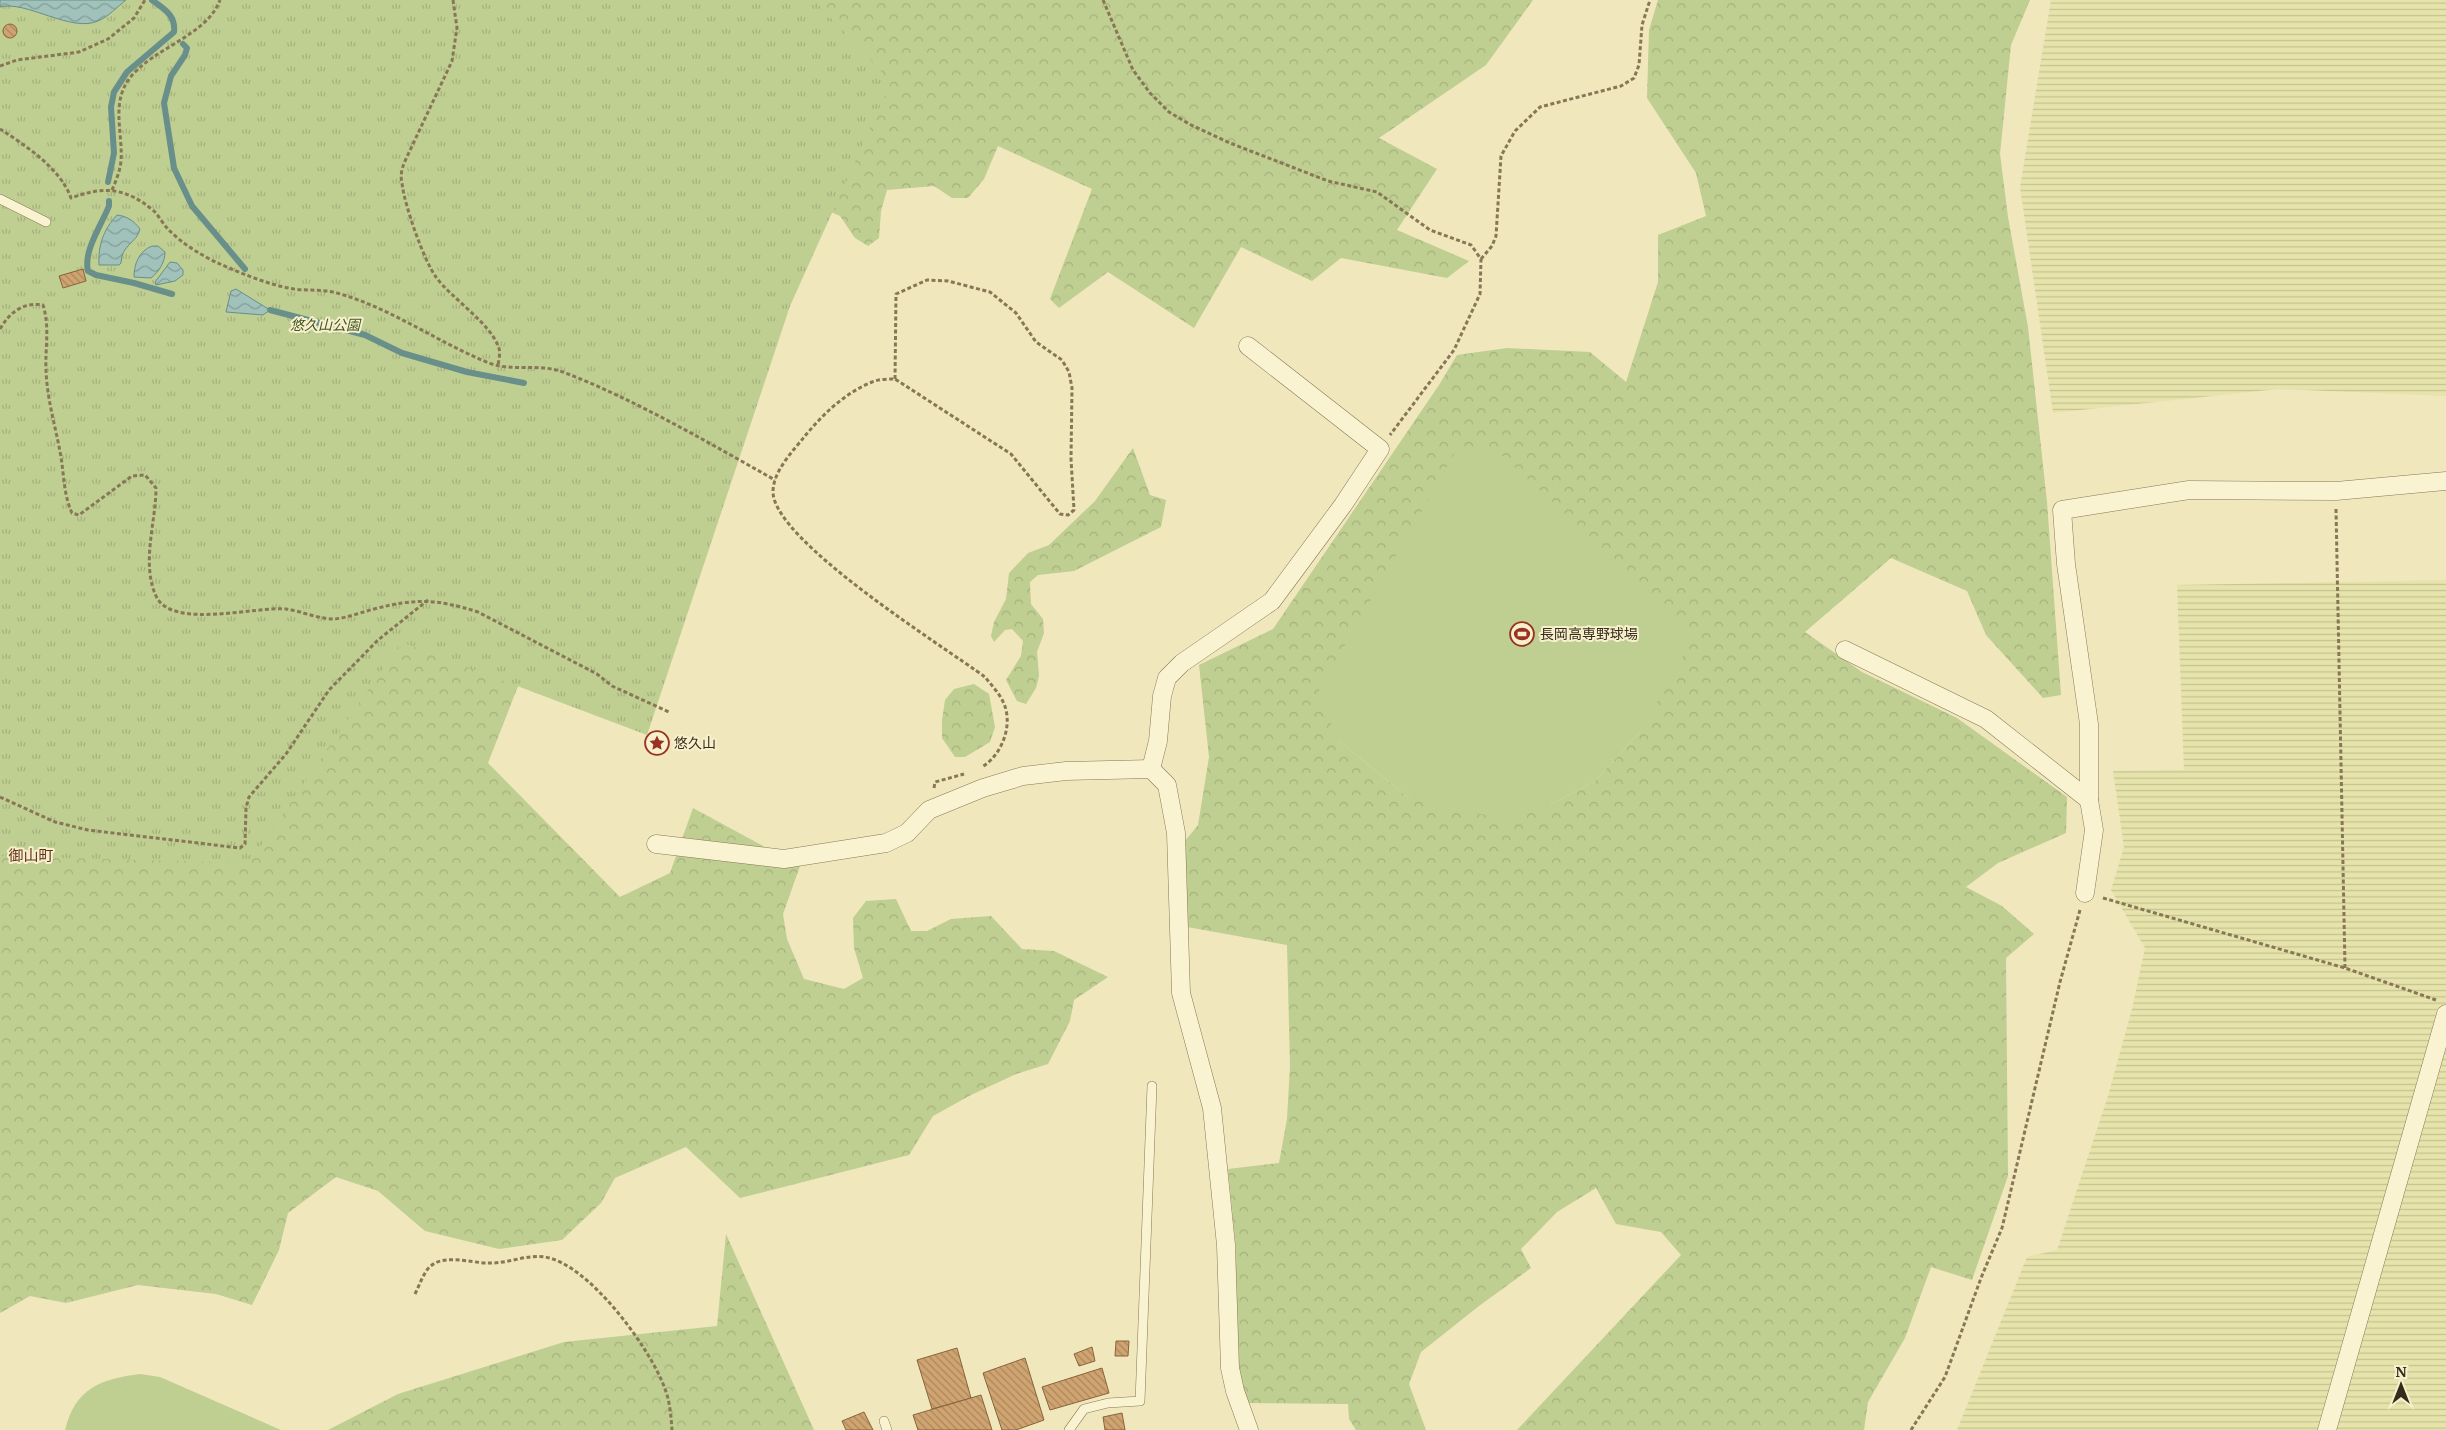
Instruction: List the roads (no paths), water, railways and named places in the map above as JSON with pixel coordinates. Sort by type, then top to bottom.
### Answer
[{"type":"street","points":[[1151,769],[1158,741],[1162,696],[1166,678],[1182,664],[1272,601],[1343,505],[1380,449],[1248,346]]},
{"type":"street","points":[[2085,893],[2094,830],[2089,800],[2089,724],[2066,564],[2062,510],[2189,490],[2336,491],[2446,481]]},
{"type":"street","points":[[1845,650],[1986,719],[2089,800]]},
{"type":"street","points":[[656,844],[784,859],[886,843],[907,833],[929,810],[982,788],[1023,776],[1066,771],[1151,769],[1166,785],[1176,833],[1181,993],[1212,1108],[1226,1245],[1230,1368],[1235,1391],[1249,1430]]},
{"type":"street","points":[[2327,1430],[2441,1007]]},
{"type":"lane","points":[[0,199],[46,222]]},
{"type":"lane","points":[[1069,1430],[1084,1409],[1108,1403],[1140,1401],[1152,1086]]},
{"type":"water","points":[[0,0],[126,0],[102,19],[87,24],[62,20],[22,8],[0,7]]},
{"type":"water","points":[[117,215],[124,216],[133,221],[140,229],[136,238],[126,248],[119,265],[99,265],[99,251],[102,238],[108,226]]},
{"type":"water","points":[[158,246],[165,252],[164,259],[157,273],[151,278],[134,277],[138,258],[147,248]]},
{"type":"water","points":[[170,262],[177,263],[183,270],[183,275],[175,281],[156,285],[155,282]]},
{"type":"water","points":[[236,289],[270,310],[263,315],[226,312],[231,291]]},
{"type":"waterway","points":[[108,182],[114,153],[111,107],[114,92],[127,72],[174,32],[171,17],[152,0]]},
{"type":"waterway","points":[[183,44],[187,48],[185,55],[171,76],[164,103],[174,168],[192,206],[245,269]]},
{"type":"waterway","points":[[109,201],[109,206],[88,255],[88,271],[96,275],[172,294]]},
{"type":"waterway","points":[[270,310],[365,335],[402,353],[467,372],[524,383]]},
{"type":"place","name":"長岡高専野球場","points":[[1522,634]]},
{"type":"place","name":"悠久山","points":[[657,743]]},
{"type":"district","name":"御山町","points":[[31,856]]},
{"type":"park label","name":"悠久山公園","points":[[325,325]]}]
